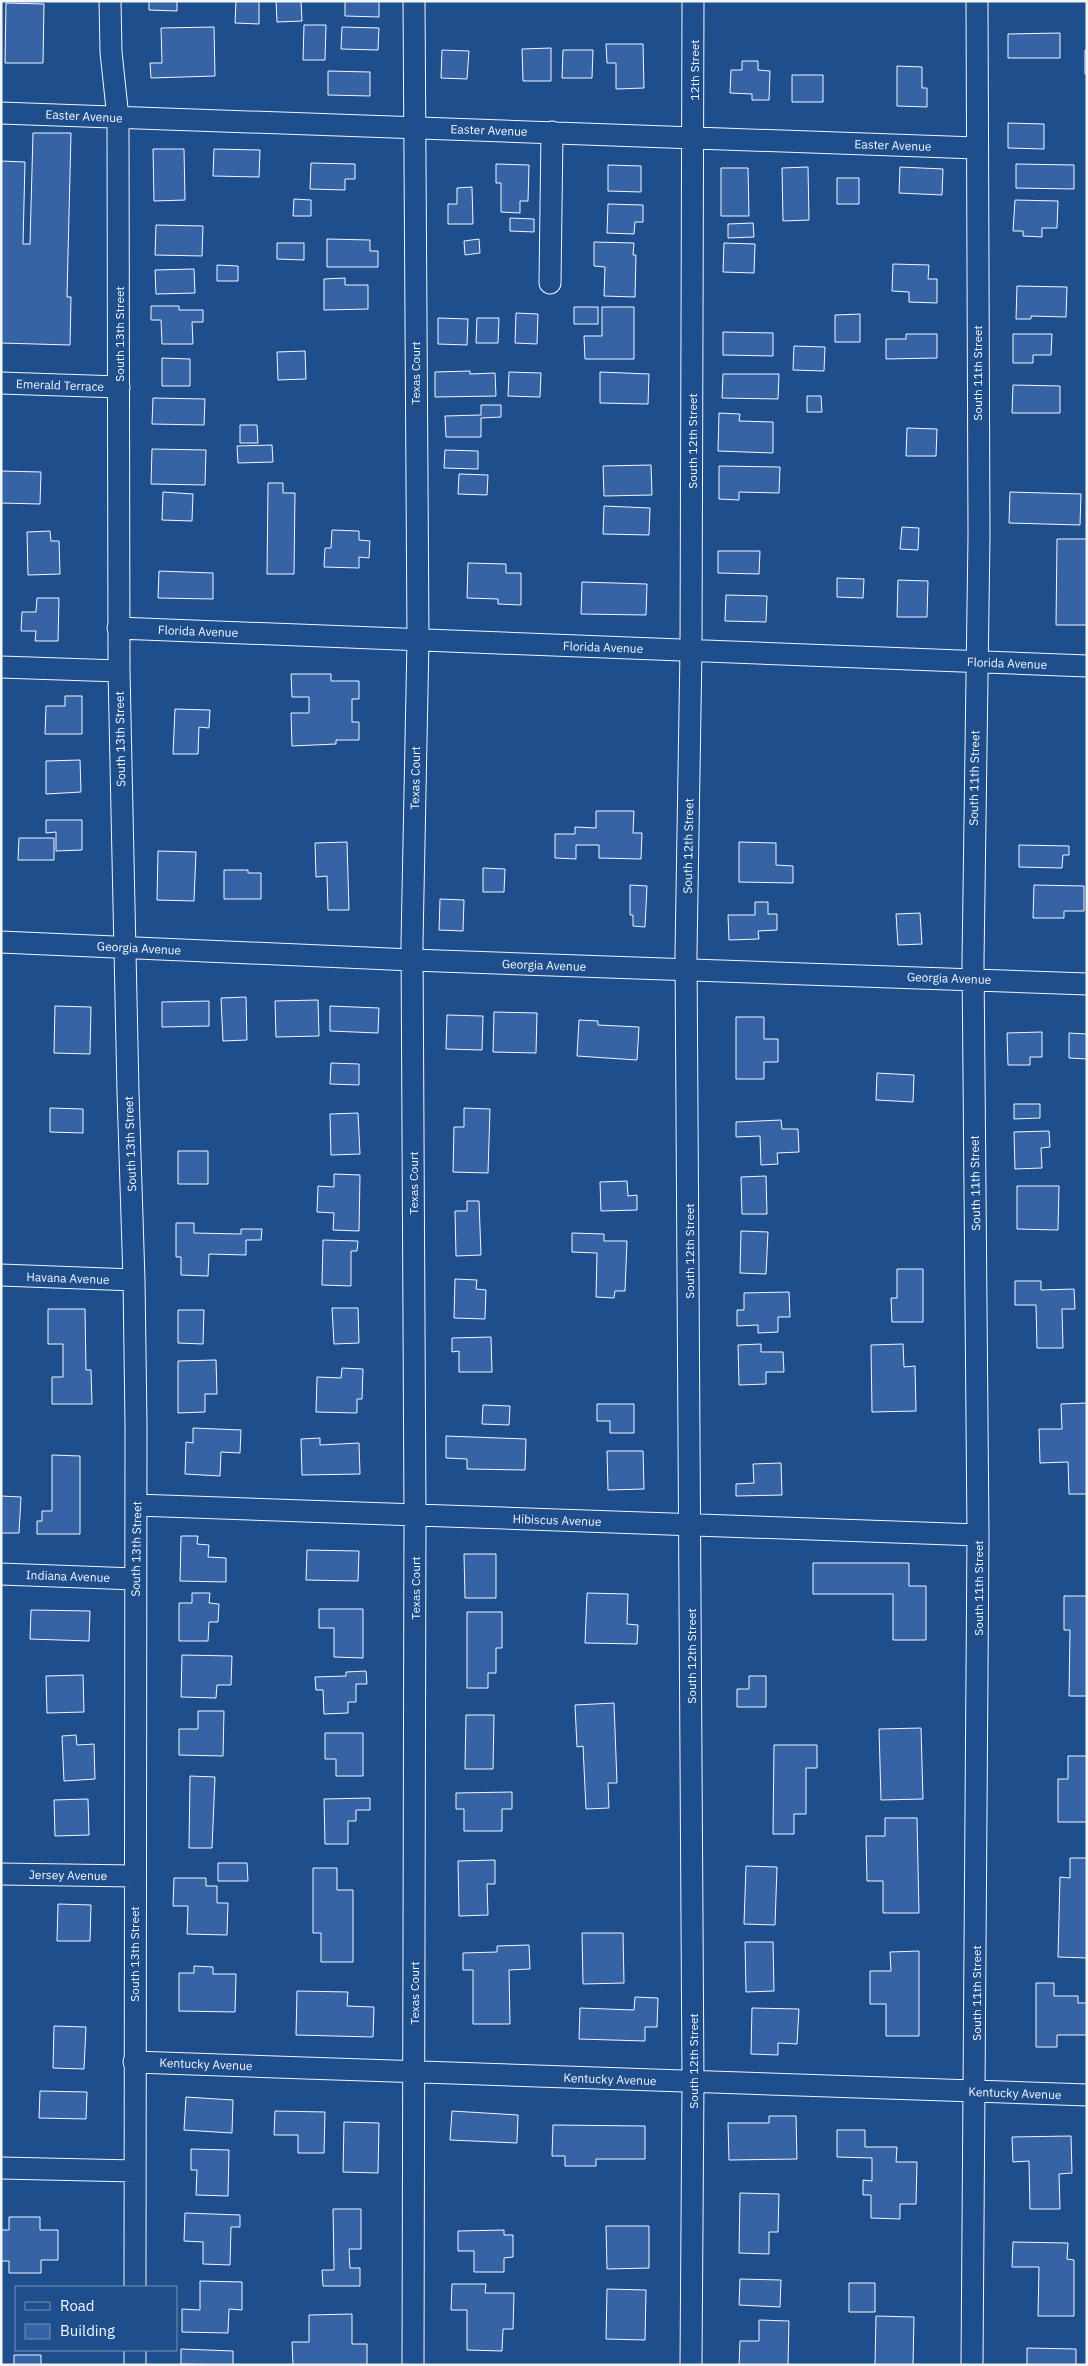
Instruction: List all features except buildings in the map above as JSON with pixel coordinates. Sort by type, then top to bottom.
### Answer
[{"type":"street","name":"South 13th Street","points":[[110,1],[111,52],[118,118],[118,628],[134,1280],[136,1505],[134,1876],[135,2286]]},
{"type":"street","name":"Texas Court","points":[[413,2365],[415,1515],[412,960],[418,640],[414,1]]},
{"type":"street","name":"12th Street","points":[[693,1],[694,138]]},
{"type":"street","name":"South 11th Street","points":[[972,2365],[976,2092],[978,1535],[973,979],[975,662],[979,536],[976,148],[977,1]]},
{"type":"street","name":"Easter Avenue","points":[[1,113],[976,148]]},
{"type":"street","points":[[550,284],[552,132]]},
{"type":"street","name":"South 12th Street","points":[[691,2365],[693,2082],[691,1525],[686,970],[691,650],[694,138]]},
{"type":"street","name":"Emerald Terrace","points":[[1,383],[119,387]]},
{"type":"street","name":"Florida Avenue","points":[[118,628],[1087,666]]},
{"type":"street","points":[[1,667],[119,671]]},
{"type":"street","name":"Georgia Avenue","points":[[1,942],[412,960],[1087,984]]},
{"type":"street","name":"Havana Avenue","points":[[1,1275],[134,1280]]},
{"type":"street","name":"Hibiscus Avenue","points":[[136,1505],[978,1535]]},
{"type":"street","name":"Indiana Avenue","points":[[1,1574],[135,1579]]},
{"type":"street","name":"Jersey Avenue","points":[[1,1874],[134,1876]]},
{"type":"street","name":"Kentucky Avenue","points":[[134,2062],[1087,2095]]},
{"type":"street","points":[[1,2168],[135,2171]]},
{"type":"street","points":[[135,2351],[135,2365]]}]
